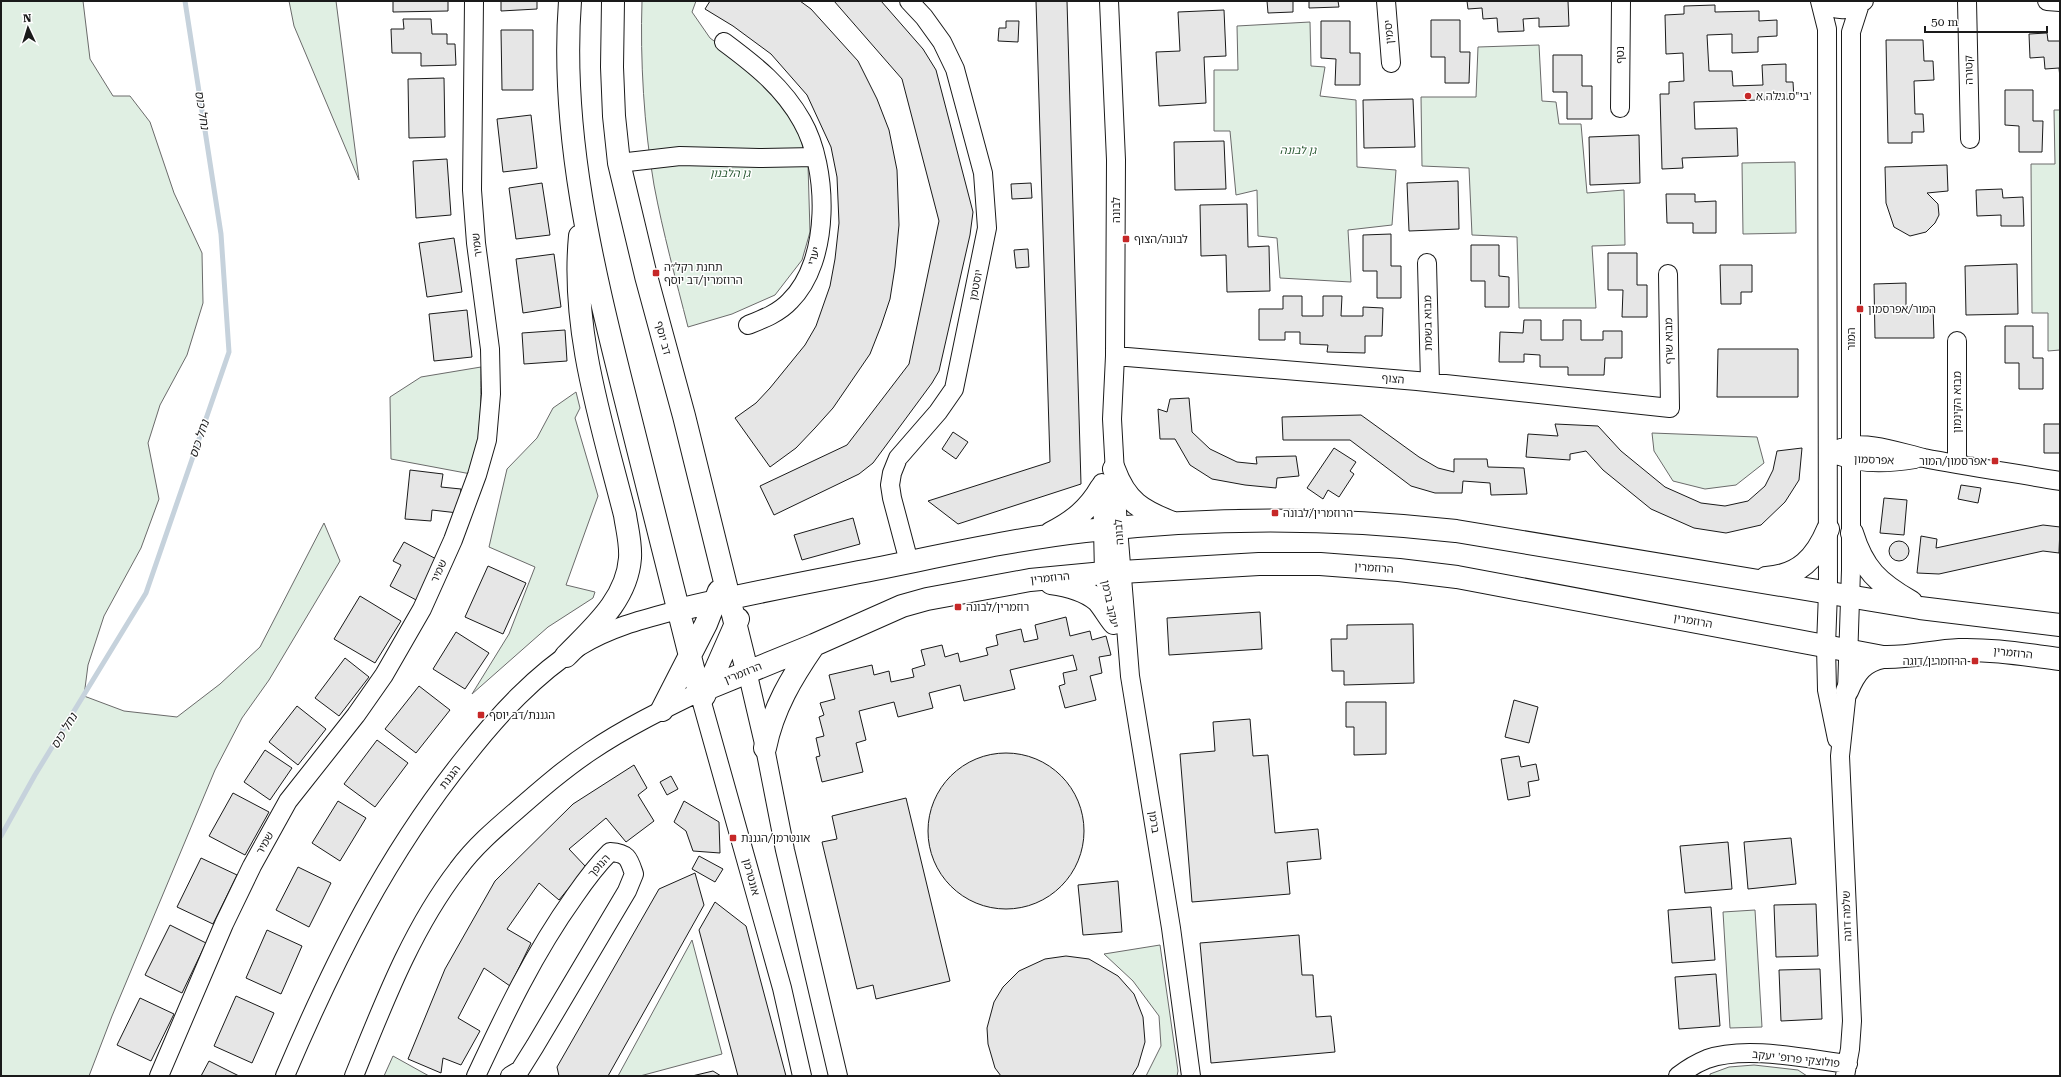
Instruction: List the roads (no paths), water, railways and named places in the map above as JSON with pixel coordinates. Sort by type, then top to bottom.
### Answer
[{"type":"main road","points":[[570,1],[568,68],[571,131],[583,207],[611,342],[678,610]]},
{"type":"main road","name":"דב יוסף","points":[[613,1],[612,67],[614,116],[620,163],[646,276],[684,416],[722,576],[722,599],[735,625],[747,671]]},
{"type":"main road","points":[[566,656],[602,617],[618,597],[626,580],[630,558],[625,515],[598,410],[585,344],[579,297],[578,254],[583,207]]},
{"type":"main road","points":[[1114,469],[1122,487],[1136,504],[1148,513],[1176,524]]},
{"type":"main road","points":[[1044,537],[1062,528],[1084,511],[1093,502],[1101,488]]},
{"type":"main road","points":[[662,710],[722,599],[1044,537],[1110,529],[1176,524],[1298,521],[1388,524],[1456,531],[1920,608],[2060,625]]},
{"type":"main road","points":[[1748,579],[1769,578],[1797,570],[1812,558],[1820,547],[1828,529]]},
{"type":"main road","points":[[1852,533],[1862,561],[1872,573],[1894,592],[1920,608]]},
{"type":"main road","name":"הרוזמרין","points":[[703,694],[747,671],[814,645],[902,606],[927,599],[1030,580],[1113,572],[1259,564],[1320,564],[1399,570],[1457,577],[1884,657],[1900,658],[1945,650],[1962,650],[1997,651],[2060,658]]},
{"type":"main road","points":[[1030,580],[1056,583],[1087,594],[1098,601],[1114,623]]},
{"type":"main road","points":[[703,694],[735,625],[754,592]]},
{"type":"main road","name":"הגננת","points":[[678,610],[722,599]]},
{"type":"main road","name":"אונטרמן","points":[[678,610],[690,656],[703,694]]},
{"type":"main road","points":[[765,748],[773,718],[783,692],[814,645]]},
{"type":"main road","points":[[1848,691],[1853,676],[1859,668],[1868,662],[1884,657]]},
{"type":"street","name":"שמיר","points":[[159,1076],[224,924],[252,866],[288,801],[356,715],[384,675],[422,609],[453,540],[477,475],[487,440],[491,394],[490,349],[476,243],[472,190],[474,1]]},
{"type":"street","name":"יוסטמן","points":[[909,1],[924,17],[942,42],[955,69],[983,173],[987,205],[987,228],[954,389],[938,412],[898,458],[892,473],[890,485],[892,498],[909,562]]},
{"type":"street","name":"לבונה","points":[[1109,1],[1116,160],[1115,356],[1112,419],[1114,469],[1110,529],[1113,572]]},
{"type":"street","name":"יסמין","points":[[1386,1],[1391,63]]},
{"type":"street","name":"נטף","points":[[1620,1],[1620,108]]},
{"type":"street","points":[[1820,1],[1827,6],[1844,10],[1862,3]]},
{"type":"street","points":[[1820,1],[1827,28],[1828,592]]},
{"type":"street","name":"קטורה","points":[[1967,1],[1970,139]]},
{"type":"street","points":[[2047,1],[2060,2]]},
{"type":"street","name":"המור","points":[[1850,650],[1852,533],[1851,32],[1855,17],[1862,3]]},
{"type":"street","name":"יערי","points":[[724,42],[769,76],[802,120],[809,135],[815,157],[822,211],[820,237],[814,261],[804,283],[790,301],[772,315],[748,325]]},
{"type":"street","points":[[620,163],[680,156],[759,158],[815,157]]},
{"type":"street","name":"מבוא בשמת","points":[[1427,264],[1430,382]]},
{"type":"street","name":"מבוא שרף","points":[[1668,274],[1670,408]]},
{"type":"street","name":"מבוא הקינמון","points":[[1957,341],[1957,463]]},
{"type":"street","name":"הצוף","points":[[1115,356],[1430,382],[1670,408]]},
{"type":"street","name":"לבונה","points":[[1110,529],[1101,488],[1112,419]]},
{"type":"street","name":"אפרסמון","points":[[1828,452],[1851,453],[1890,449],[1924,458],[2060,481]]},
{"type":"street","name":"אפרסמון","points":[[1851,453],[1887,462],[1924,458]]},
{"type":"street","points":[[1851,501],[1856,487],[1865,477],[1887,462]]},
{"type":"street","name":"יעקב ברמן","points":[[1113,572],[1114,623],[1130,676]]},
{"type":"street","name":"ברמן","points":[[1113,572],[1171,928],[1190,1074]]},
{"type":"street","name":"שלמה דוגה","points":[[1828,592],[1826,646],[1827,690],[1840,756],[1852,1006],[1850,1049],[1846,1070]]},
{"type":"street","name":"הגננת","points":[[285,1076],[344,947],[380,880],[414,826],[486,731],[519,696],[566,656],[610,630],[678,610]]},
{"type":"street","name":"שלמה דוגה","points":[[1840,756],[1848,691],[1850,650]]},
{"type":"street","points":[[747,671],[765,748],[785,850],[838,1076]]},
{"type":"street","points":[[354,1076],[411,945],[438,898],[458,868],[484,839],[545,786],[590,751],[662,710],[703,694]]},
{"type":"street","name":"אונטרמן","points":[[703,694],[782,988],[802,1076]]},
{"type":"street","name":"הנופך","points":[[476,1076],[510,1003],[556,923],[599,863],[610,852],[622,853],[630,860],[634,874],[627,891],[536,1046],[520,1070],[510,1076]]},
{"type":"street","name":"פולוצקי פרופ' יעקב","points":[[1678,1076],[1708,1059],[1740,1054],[1773,1054],[1846,1070]]},
{"type":"waterway","name":"נחל כוס","points":[[1,836],[35,775],[146,593],[229,352],[221,234],[185,1]]},
{"type":"place","name":"בי\"ס גילה א'","points":[[1748,96]]},
{"type":"place","name":"לבונה/הצוף","points":[[1126,239]]},
{"type":"place","name":"תחנת רקל״ה הרוזמרין/דב יוסף","points":[[656,273]]},
{"type":"place","name":"המור/אפרסמון","points":[[1860,309]]},
{"type":"place","name":"אפרסמון/המור","points":[[1995,461]]},
{"type":"place","name":"הרוזמרין/לבונה","points":[[1275,513]]},
{"type":"place","name":"רוזמרין/לבונה","points":[[958,607]]},
{"type":"place","name":"הרוזמרין/דוגה","points":[[1975,661]]},
{"type":"place","name":"הגננת/דב יוסף","points":[[481,715]]},
{"type":"place","name":"אונטרמן/הגננת","points":[[733,838]]},
{"type":"park label","name":"גן לבונה","points":[[1298,150]]},
{"type":"park label","name":"גן הלבנון","points":[[730,173]]}]
